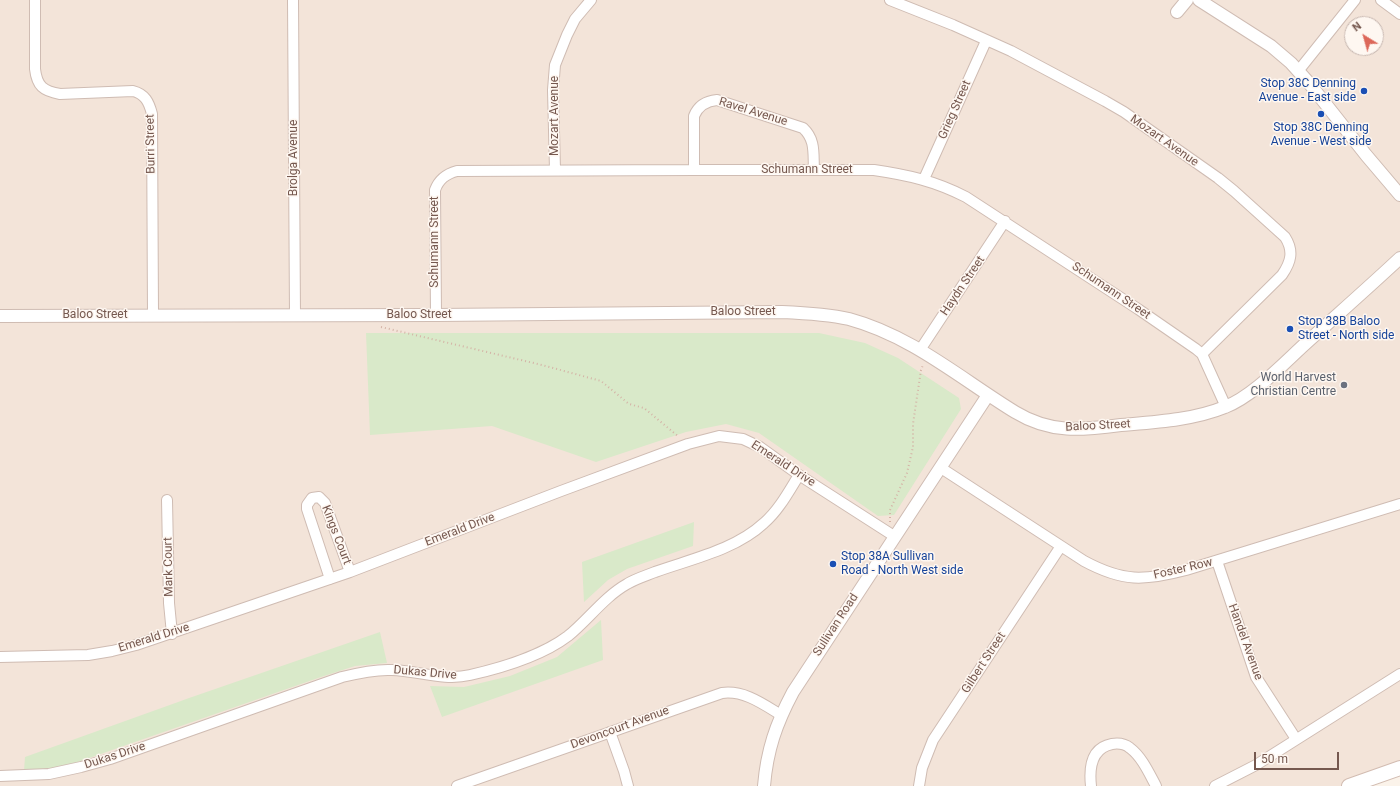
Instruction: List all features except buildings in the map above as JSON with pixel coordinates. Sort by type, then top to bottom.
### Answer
[{"type":"main road","points":[[1349,786],[1400,768]]},
{"type":"street","name":"Burri Street","points":[[35,0],[35,69],[36,78],[41,86],[49,92],[60,94],[133,91],[144,96],[150,107],[152,114],[153,315]]},
{"type":"street","name":"Brolga Avenue","points":[[293,0],[295,315]]},
{"type":"street","name":"Mozart Avenue","points":[[555,170],[553,90],[555,65],[575,19],[591,0]]},
{"type":"street","name":"Mozart Avenue","points":[[890,0],[953,25],[1066,79],[1124,112],[1234,191],[1285,237],[1291,248],[1290,262],[1282,275],[1202,354]]},
{"type":"street","points":[[1177,12],[1187,0]]},
{"type":"street","points":[[1199,0],[1270,46],[1299,70],[1400,196]]},
{"type":"street","points":[[1299,70],[1355,0]]},
{"type":"street","points":[[1381,0],[1400,14]]},
{"type":"street","name":"Grieg Street","points":[[924,179],[986,41]]},
{"type":"street","name":"Ravel Avenue","points":[[694,170],[694,116],[696,111],[705,103],[717,100],[803,128],[811,138],[813,144],[814,170]]},
{"type":"street","name":"Schumann Street","points":[[436,315],[435,190],[440,180],[457,171],[874,170],[924,179],[954,190],[1005,221],[1138,309],[1202,354],[1226,407]]},
{"type":"street","name":"Haydn Street","points":[[924,352],[1005,221]]},
{"type":"street","name":"Baloo Street","points":[[0,316],[436,315],[775,312],[836,316],[863,323],[887,333],[924,352],[988,395],[1038,424],[1055,428],[1073,429],[1107,427],[1175,419],[1208,413],[1226,407],[1245,396],[1271,376],[1400,258]]},
{"type":"street","name":"Sullivan Road","points":[[764,786],[768,754],[775,731],[781,715],[797,684],[988,395]]},
{"type":"street","name":"Emerald Drive","points":[[0,657],[88,655],[136,646],[350,572],[688,444],[719,436],[743,439],[760,447],[894,536]]},
{"type":"street","name":"Foster Row","points":[[941,468],[1099,569],[1126,577],[1149,578],[1163,576],[1217,561],[1400,504]]},
{"type":"street","name":"Dukas Drive","points":[[0,776],[49,774],[110,759],[263,704],[355,673],[392,670],[446,677],[460,677],[487,671],[528,657],[546,649],[564,638],[615,593],[633,581],[732,545],[748,536],[773,514],[799,474]]},
{"type":"street","name":"Kings Court","points":[[330,579],[307,509],[310,499],[316,496],[325,502],[350,572]]},
{"type":"street","name":"Mark Court","points":[[168,500],[169,603],[172,634]]},
{"type":"street","name":"Gilbert Street","points":[[919,786],[922,768],[933,740],[1061,546]]},
{"type":"street","name":"Handel Avenue","points":[[1217,561],[1256,676],[1296,739]]},
{"type":"street","points":[[1215,786],[1256,765],[1400,674]]},
{"type":"street","name":"Devoncourt Avenue","points":[[457,786],[707,697],[726,692],[748,696],[781,715]]},
{"type":"street","points":[[610,732],[628,786]]},
{"type":"street","points":[[1091,786],[1090,769],[1096,754],[1108,745],[1117,744],[1124,745],[1135,752],[1156,786]]},
{"type":"path","points":[[370,315],[373,325],[542,365],[601,381],[629,404],[644,408],[688,444]]},
{"type":"path","points":[[894,536],[889,518],[890,510],[907,473],[912,447],[913,424],[924,352]]},
{"type":"shaded area","points":[[0,0],[1400,0],[1400,768],[1349,786],[0,786]]},
{"type":"green space","points":[[366,333],[819,333],[865,343],[898,358],[959,398],[961,409],[894,515],[878,516],[759,433],[726,424],[686,432],[596,462],[492,426],[370,435]]},
{"type":"green space","points":[[694,522],[693,546],[627,569],[608,580],[584,602],[582,562]]},
{"type":"green space","points":[[601,620],[603,660],[442,717],[430,686],[464,687],[510,676],[557,657]]},
{"type":"green space","points":[[380,632],[387,663],[355,666],[75,763],[54,768],[24,771],[25,757]]},
{"type":"place","name":"Stop 38C Denning Avenue - East side","points":[[1364,91]]},
{"type":"place","name":"Stop 38C Denning Avenue - West side","points":[[1321,114]]},
{"type":"place","name":"Stop 38B Baloo Street - North side","points":[[1290,329]]},
{"type":"place","name":"World Harvest Christian Centre","points":[[1344,385]]},
{"type":"place","name":"Stop 38A Sullivan Road - North West side","points":[[833,564]]}]
